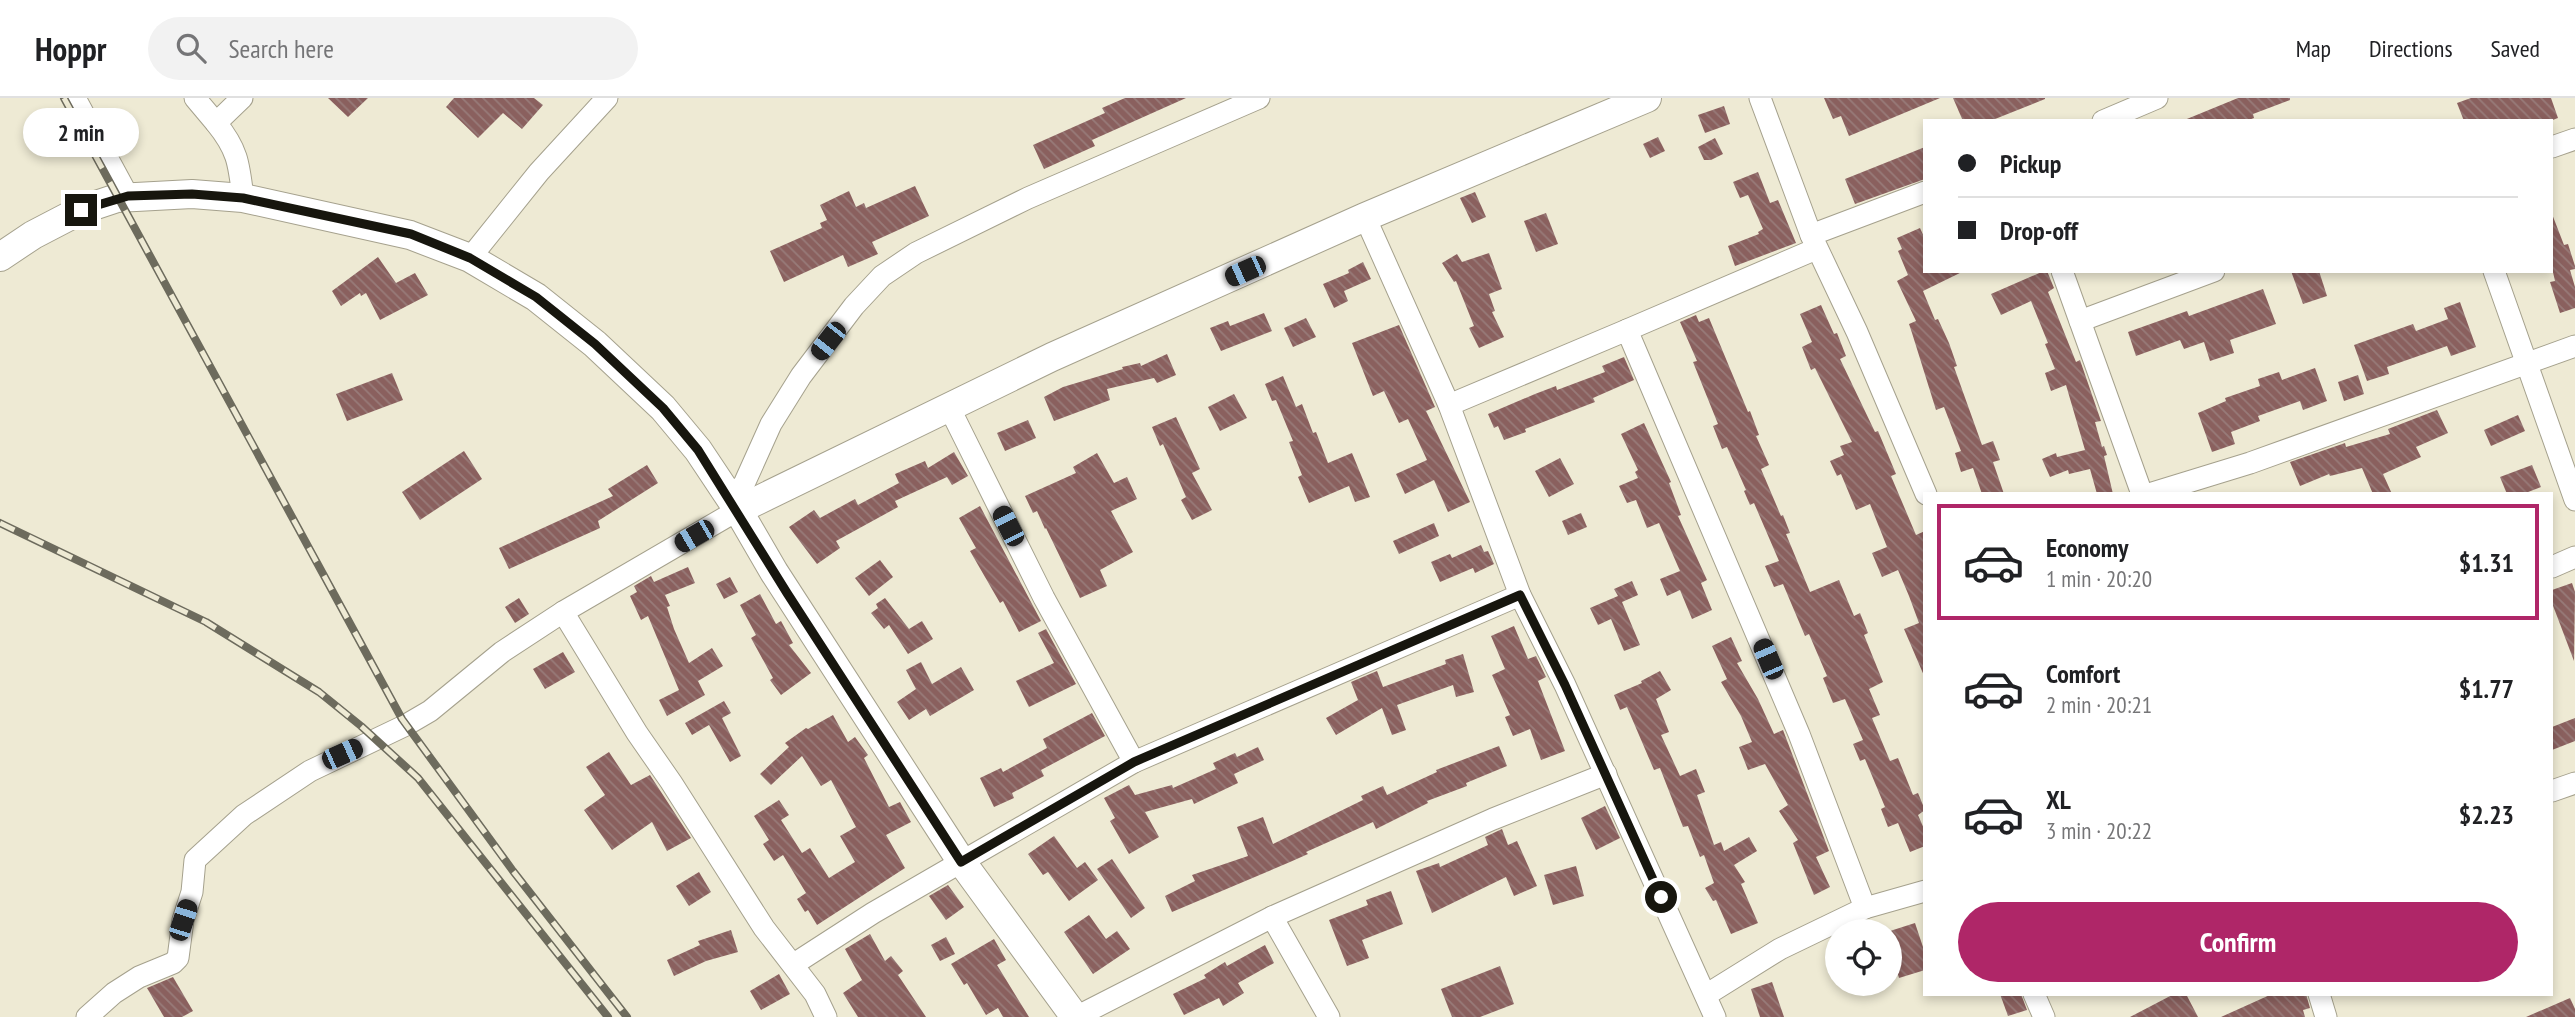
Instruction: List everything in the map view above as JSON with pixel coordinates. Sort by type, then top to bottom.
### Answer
[{"type":"street","points":[[75,98],[128,196]]},
{"type":"street","points":[[195,98],[232,143],[238,161],[243,198]]},
{"type":"street","points":[[216,123],[242,98]]},
{"type":"street","points":[[470,258],[539,172],[607,98]]},
{"type":"street","points":[[734,505],[771,424],[801,376],[854,306],[882,276],[916,253],[1028,198],[1259,98]]},
{"type":"street","points":[[87,1017],[114,993],[178,958],[181,929],[192,892],[195,860],[244,815],[310,771],[430,711],[502,652],[734,505],[950,407],[1052,357],[1365,217],[1647,98]]},
{"type":"street","points":[[1759,98],[1814,242],[1857,332],[1925,492]]},
{"type":"street","points":[[2107,119],[2157,98]]},
{"type":"street","points":[[2553,147],[2575,139]]},
{"type":"street","points":[[1449,405],[1627,330],[1923,193]]},
{"type":"street","points":[[0,257],[33,235],[81,210],[128,196],[192,194],[243,198],[411,234],[470,258],[536,297],[595,344],[663,408],[698,450],[781,584],[961,862],[1076,1017],[1272,917],[1493,819],[1606,775]]},
{"type":"street","points":[[1365,217],[1449,405],[1520,595],[1606,775],[1715,1017]]},
{"type":"street","points":[[2063,273],[2140,492]]},
{"type":"street","points":[[2080,321],[2209,273]]},
{"type":"street","points":[[2495,273],[2575,499]]},
{"type":"street","points":[[1627,330],[1799,734],[1865,908]]},
{"type":"street","points":[[2156,492],[2250,463],[2575,346]]},
{"type":"street","points":[[950,407],[1044,598],[1134,762]]},
{"type":"street","points":[[2553,567],[2575,557]]},
{"type":"street","points":[[794,964],[961,862],[1134,762],[1520,595]]},
{"type":"street","points":[[563,612],[637,733],[764,928],[815,994],[826,1017]]},
{"type":"street","points":[[2553,791],[2575,782]]},
{"type":"street","points":[[1706,995],[1780,949],[1865,908],[1923,892]]},
{"type":"street","points":[[1272,917],[1329,1017]]},
{"type":"street","points":[[2035,996],[2044,1017]]},
{"type":"street","points":[[2320,996],[2326,1017]]},
{"type":"building","points":[[328,98],[368,98],[348,117]]},
{"type":"building","points":[[454,98],[534,98],[543,105],[522,129],[503,113],[478,138],[446,107]]},
{"type":"building","points":[[1125,98],[1186,98],[1092,140],[1095,146],[1044,169],[1033,145],[1105,113],[1102,108]]},
{"type":"building","points":[[1824,98],[1940,98],[1849,136],[1841,116],[1833,119]]},
{"type":"building","points":[[1953,98],[2045,98],[1995,119],[1962,119]]},
{"type":"building","points":[[2238,98],[2290,98],[2253,114],[2254,118],[2251,119],[2187,119]]},
{"type":"building","points":[[2471,98],[2551,98],[2558,118],[2463,119],[2457,103]]},
{"type":"building","points":[[1724,106],[1730,124],[1705,133],[1698,115]]},
{"type":"building","points":[[1658,137],[1665,151],[1650,158],[1643,144]]},
{"type":"building","points":[[1715,138],[1723,154],[1711,160],[1704,160],[1698,147]]},
{"type":"building","points":[[1923,148],[1923,180],[1855,204],[1845,179]]},
{"type":"building","points":[[1758,172],[1770,203],[1778,200],[1796,243],[1735,266],[1728,246],[1759,234],[1763,229],[1748,195],[1740,198],[1733,182]]},
{"type":"building","points":[[915,186],[929,216],[872,242],[878,254],[848,267],[843,255],[784,282],[770,251],[822,228],[820,223],[827,220],[820,205],[849,191],[856,207],[864,203],[866,208]]},
{"type":"building","points":[[1475,192],[1486,217],[1472,223],[1460,198]]},
{"type":"building","points":[[1546,213],[1558,244],[1536,252],[1524,221]]},
{"type":"building","points":[[2553,217],[2564,245],[2568,244],[2575,266],[2575,269],[2570,270],[2575,287],[2575,308],[2560,313],[2550,282],[2555,281]]},
{"type":"building","points":[[1920,228],[1923,235],[1923,273],[1960,273],[1923,291],[1935,320],[1938,319],[1949,343],[1957,366],[1954,367],[1982,445],[1993,441],[2000,460],[1993,462],[2003,492],[1981,492],[1973,468],[1961,472],[1955,453],[1961,451],[1944,407],[1936,410],[1909,324],[1916,321],[1897,281],[1908,275],[1898,251],[1902,249],[1897,238]]},
{"type":"building","points":[[1489,253],[1502,289],[1489,294],[1495,311],[1492,312],[1504,337],[1479,348],[1469,328],[1474,326],[1456,281],[1454,282],[1442,263],[1457,254],[1462,262]]},
{"type":"building","points":[[378,257],[396,283],[415,273],[428,295],[380,320],[366,293],[361,296],[360,293],[341,306],[332,291]]},
{"type":"building","points":[[1363,262],[1371,279],[1344,291],[1348,301],[1334,308],[1323,284],[1349,273],[1348,270]]},
{"type":"building","points":[[2039,273],[2048,273],[2054,288],[2048,292],[2076,362],[2080,360],[2101,421],[2095,422],[2107,455],[2104,456],[2113,492],[2096,492],[2090,469],[2069,474],[2068,470],[2050,477],[2042,459],[2056,453],[2057,457],[2085,450],[2066,385],[2051,391],[2045,373],[2055,369],[2031,301],[2001,315],[1991,294]]},
{"type":"building","points":[[2292,273],[2320,273],[2327,296],[2303,304]]},
{"type":"building","points":[[2263,289],[2276,324],[2230,340],[2234,353],[2210,361],[2204,342],[2184,349],[2180,340],[2136,356],[2128,332],[2187,311],[2189,316]]},
{"type":"building","points":[[2460,302],[2476,347],[2451,356],[2447,346],[2387,367],[2389,374],[2367,381],[2354,345],[2413,324],[2416,331],[2448,319],[2444,308]]},
{"type":"building","points":[[1821,305],[1834,334],[1837,333],[1846,356],[1840,359],[1875,432],[1878,431],[1896,474],[1891,476],[1916,535],[1923,532],[1923,673],[1904,629],[1919,623],[1898,570],[1882,577],[1872,553],[1887,547],[1870,504],[1856,510],[1841,474],[1837,476],[1830,461],[1844,455],[1840,446],[1852,442],[1815,368],[1811,370],[1802,347],[1812,342],[1800,314]]},
{"type":"building","points":[[1264,313],[1272,331],[1221,351],[1210,328],[1228,321],[1230,326]]},
{"type":"building","points":[[1696,315],[1699,322],[1709,318],[1759,435],[1756,436],[1769,465],[1761,469],[1781,516],[1783,515],[1790,533],[1786,534],[1810,592],[1839,580],[1854,616],[1860,613],[1868,633],[1864,635],[1883,682],[1869,689],[1880,715],[1872,718],[1890,761],[1898,758],[1913,795],[1918,793],[1923,805],[1923,811],[1918,815],[1923,826],[1923,847],[1910,852],[1898,823],[1888,827],[1881,809],[1885,807],[1865,759],[1860,761],[1853,744],[1863,740],[1845,699],[1833,703],[1823,678],[1827,676],[1809,634],[1805,636],[1783,584],[1774,587],[1765,566],[1779,561],[1754,503],[1750,505],[1727,447],[1722,449],[1713,426],[1718,424],[1693,362],[1697,361],[1680,322]]},
{"type":"building","points":[[1306,318],[1316,337],[1293,347],[1284,328]]},
{"type":"building","points":[[1399,325],[1435,407],[1426,411],[1470,502],[1448,512],[1434,480],[1405,494],[1396,474],[1427,460],[1408,419],[1399,423],[1384,391],[1373,396],[1352,343]]},
{"type":"building","points":[[1167,354],[1176,375],[1157,383],[1154,378],[1107,389],[1110,400],[1054,421],[1044,397],[1063,387],[1123,369],[1122,367],[1140,363],[1141,366]]},
{"type":"building","points":[[1624,357],[1634,380],[1593,398],[1595,402],[1504,440],[1498,426],[1494,428],[1488,414],[1556,386],[1557,390],[1605,372],[1602,366]]},
{"type":"building","points":[[2315,368],[2327,401],[2303,410],[2300,401],[2258,416],[2260,421],[2231,432],[2235,444],[2212,452],[2198,413],[2226,401],[2225,398],[2260,386],[2258,379],[2279,372],[2282,380]]},
{"type":"building","points":[[392,373],[403,400],[347,421],[336,394]]},
{"type":"building","points":[[2358,375],[2364,394],[2344,401],[2338,382]]},
{"type":"building","points":[[1283,376],[1296,407],[1302,404],[1328,463],[1352,453],[1370,497],[1355,502],[1349,486],[1309,503],[1298,477],[1302,475],[1289,442],[1293,441],[1276,400],[1272,401],[1265,384]]},
{"type":"building","points":[[1234,394],[1247,418],[1220,431],[1208,407]]},
{"type":"building","points":[[2437,410],[2448,433],[2416,447],[2421,457],[2383,474],[2391,492],[2372,492],[2362,468],[2330,476],[2329,474],[2300,486],[2290,462],[2345,443],[2346,447],[2390,434],[2388,429]]},
{"type":"building","points":[[2518,415],[2525,431],[2491,446],[2484,430]]},
{"type":"building","points":[[1176,417],[1200,469],[1192,473],[1212,510],[1192,520],[1181,500],[1186,497],[1163,444],[1160,446],[1152,427]]},
{"type":"building","points":[[1028,420],[1036,438],[1005,451],[997,433]]},
{"type":"building","points":[[1644,423],[1671,482],[1669,483],[1681,515],[1678,516],[1707,580],[1701,583],[1712,610],[1692,619],[1680,590],[1667,596],[1660,579],[1680,571],[1659,523],[1647,528],[1636,500],[1627,503],[1619,486],[1638,478],[1635,472],[1638,470],[1621,434]]},
{"type":"building","points":[[464,451],[482,479],[420,520],[402,492]]},
{"type":"building","points":[[954,452],[968,476],[952,485],[947,477],[895,501],[898,507],[836,541],[840,548],[817,564],[789,527],[814,510],[820,518],[855,499],[858,505],[899,483],[895,474],[925,461],[928,468]]},
{"type":"building","points":[[1097,453],[1114,483],[1127,477],[1137,499],[1111,511],[1133,552],[1100,570],[1107,586],[1080,598],[1037,511],[1033,513],[1025,496],[1076,473],[1073,467]]},
{"type":"building","points":[[1560,458],[1574,484],[1549,497],[1535,471]]},
{"type":"building","points":[[647,465],[658,483],[598,521],[600,528],[509,569],[499,548],[613,496],[608,489]]},
{"type":"building","points":[[2532,465],[2541,487],[2528,492],[2506,492],[2500,477]]},
{"type":"building","points":[[980,506],[1041,621],[1019,632],[1003,601],[1000,603],[970,551],[976,548],[959,518]]},
{"type":"building","points":[[1581,513],[1587,527],[1568,535],[1562,521]]},
{"type":"building","points":[[1434,523],[1439,536],[1399,554],[1393,541]]},
{"type":"building","points":[[1481,545],[1484,552],[1488,551],[1494,564],[1475,573],[1473,568],[1440,582],[1431,562],[1450,554],[1452,558]]},
{"type":"building","points":[[880,560],[893,577],[869,596],[855,578]]},
{"type":"building","points":[[688,567],[695,583],[665,595],[674,629],[689,663],[712,648],[723,666],[698,681],[705,695],[667,716],[659,700],[679,690],[648,616],[641,620],[630,596],[637,592],[634,586],[651,576],[654,582]]},
{"type":"building","points":[[730,577],[738,592],[724,599],[716,584]]},
{"type":"building","points":[[1632,581],[1638,595],[1622,602],[1640,645],[1624,651],[1611,619],[1598,625],[1590,608],[1618,596],[1614,589]]},
{"type":"building","points":[[2572,583],[2575,592],[2574,661],[2553,606],[2553,590]]},
{"type":"building","points":[[760,594],[776,624],[781,621],[793,643],[789,645],[811,673],[781,695],[770,680],[773,678],[751,638],[756,635],[740,605]]},
{"type":"building","points":[[519,598],[529,614],[515,623],[505,607]]},
{"type":"building","points":[[885,598],[909,629],[922,621],[933,639],[908,654],[889,625],[884,629],[871,613],[878,608],[876,604]]},
{"type":"building","points":[[1514,626],[1528,659],[1536,656],[1546,677],[1538,681],[1565,751],[1541,760],[1530,729],[1513,736],[1505,717],[1510,715],[1492,675],[1505,669],[1491,636]]},
{"type":"building","points":[[1046,629],[1076,684],[1029,707],[1016,681],[1054,663],[1038,633]]},
{"type":"building","points":[[1731,637],[1742,661],[1737,663],[1774,734],[1783,730],[1829,851],[1816,857],[1830,887],[1814,895],[1793,843],[1798,840],[1779,811],[1788,805],[1765,764],[1748,770],[1739,747],[1752,742],[1741,716],[1721,682],[1727,679],[1712,646]]},
{"type":"building","points":[[563,652],[575,672],[545,689],[533,669]]},
{"type":"building","points":[[1463,654],[1474,692],[1456,697],[1453,685],[1397,705],[1406,730],[1392,735],[1382,708],[1336,735],[1326,718],[1358,700],[1351,682],[1377,671],[1383,687],[1446,664],[1445,660]]},
{"type":"building","points":[[921,662],[932,684],[961,667],[974,690],[930,716],[926,709],[909,720],[897,702],[916,689],[906,670]]},
{"type":"building","points":[[1660,671],[1671,690],[1656,699],[1669,732],[1661,735],[1680,776],[1696,769],[1705,792],[1697,795],[1714,845],[1721,842],[1724,851],[1749,837],[1757,851],[1734,865],[1745,882],[1741,884],[1758,923],[1731,934],[1716,900],[1713,901],[1705,888],[1714,883],[1704,855],[1700,857],[1688,826],[1683,827],[1660,768],[1654,770],[1627,707],[1620,710],[1614,695],[1642,683],[1641,681]]},
{"type":"building","points":[[724,701],[731,713],[722,718],[741,756],[730,762],[709,725],[692,735],[685,723]]},
{"type":"building","points":[[1092,713],[1105,736],[1041,770],[1044,776],[1012,793],[1014,798],[994,807],[980,778],[1001,768],[1003,772],[1047,748],[1043,739]]},
{"type":"building","points":[[833,715],[848,742],[855,737],[868,755],[864,758],[889,807],[900,802],[911,822],[886,835],[905,868],[817,925],[797,899],[806,893],[783,855],[774,861],[763,844],[769,840],[754,816],[779,800],[789,815],[781,820],[802,853],[810,848],[829,878],[855,862],[840,836],[856,827],[831,780],[821,786],[802,756],[771,785],[760,774],[789,747],[785,743],[806,728]]},
{"type":"building","points":[[2575,718],[2575,741],[2553,750],[2553,727]]},
{"type":"building","points":[[1499,746],[1507,766],[1466,783],[1467,786],[1427,801],[1428,803],[1376,829],[1373,822],[1306,852],[1308,854],[1172,912],[1165,896],[1195,881],[1192,875],[1248,856],[1237,827],[1263,817],[1273,844],[1363,800],[1361,796],[1383,786],[1387,795],[1437,772],[1436,770]]},
{"type":"building","points":[[1258,747],[1264,760],[1234,774],[1238,783],[1194,804],[1192,799],[1145,812],[1159,837],[1129,854],[1110,821],[1115,818],[1104,798],[1129,785],[1135,795],[1172,785],[1173,788],[1216,769],[1213,763],[1235,753],[1237,757]]},
{"type":"building","points":[[609,752],[631,785],[650,775],[691,838],[667,851],[652,822],[612,850],[584,810],[605,795],[586,767]]},
{"type":"building","points":[[1605,806],[1620,838],[1596,850],[1581,818]]},
{"type":"building","points":[[1502,829],[1508,845],[1517,841],[1537,886],[1514,896],[1506,877],[1432,913],[1416,871],[1439,863],[1440,867],[1488,845],[1485,837]]},
{"type":"building","points":[[1054,836],[1077,868],[1085,862],[1098,880],[1069,901],[1048,872],[1043,875],[1028,854]]},
{"type":"building","points":[[1112,859],[1145,908],[1131,918],[1097,869]]},
{"type":"building","points":[[1576,866],[1584,896],[1553,905],[1544,875]]},
{"type":"building","points":[[699,872],[711,892],[689,906],[676,886]]},
{"type":"building","points":[[948,885],[964,907],[946,920],[929,896]]},
{"type":"building","points":[[1391,891],[1403,924],[1362,940],[1369,958],[1347,966],[1329,920],[1368,905],[1366,900]]},
{"type":"building","points":[[1089,915],[1106,939],[1117,931],[1130,949],[1093,974],[1064,932]]},
{"type":"building","points":[[1915,923],[1923,947],[1923,971],[1902,977],[1902,927]]},
{"type":"building","points":[[731,930],[738,952],[706,961],[674,976],[667,960],[700,945],[698,941]]},
{"type":"building","points":[[870,934],[885,961],[891,956],[903,971],[898,975],[926,1017],[858,1017],[843,993],[862,980],[845,949]]},
{"type":"building","points":[[946,937],[955,954],[940,961],[931,945]]},
{"type":"building","points":[[994,939],[1006,960],[997,965],[1029,1017],[1003,1017],[998,1008],[986,1015],[967,983],[964,985],[951,964]]},
{"type":"building","points":[[1265,945],[1274,963],[1238,983],[1244,993],[1223,1006],[1219,998],[1184,1015],[1173,994],[1206,978],[1204,975],[1225,962],[1227,966]]},
{"type":"building","points":[[1500,966],[1514,1004],[1480,1017],[1452,1017],[1441,989]]},
{"type":"building","points":[[779,974],[790,994],[761,1010],[750,991]]},
{"type":"building","points":[[173,977],[193,1011],[182,1017],[164,1017],[147,988]]},
{"type":"building","points":[[1772,982],[1784,1017],[1760,1017],[1751,989]]},
{"type":"building","points":[[2001,996],[2022,996],[2027,1010],[2008,1016]]},
{"type":"building","points":[[2170,996],[2187,996],[2198,1017],[2130,1017]]},
{"type":"building","points":[[2268,996],[2307,996],[2310,1008],[2303,1010],[2305,1017],[2221,1017]]},
{"type":"building","points":[[2570,998],[2575,1017],[2526,1017]]},
{"type":"railway","points":[[64,98],[402,719],[513,871],[627,1017]]},
{"type":"railway","points":[[0,523],[206,622],[319,692],[361,726],[418,778],[608,1017]]},
{"type":"route","points":[[81,210],[128,196],[192,194],[243,198],[411,234],[470,258],[536,297],[595,344],[663,408],[698,450],[961,862],[1134,762],[1520,595],[1565,685],[1661,897]]}]
